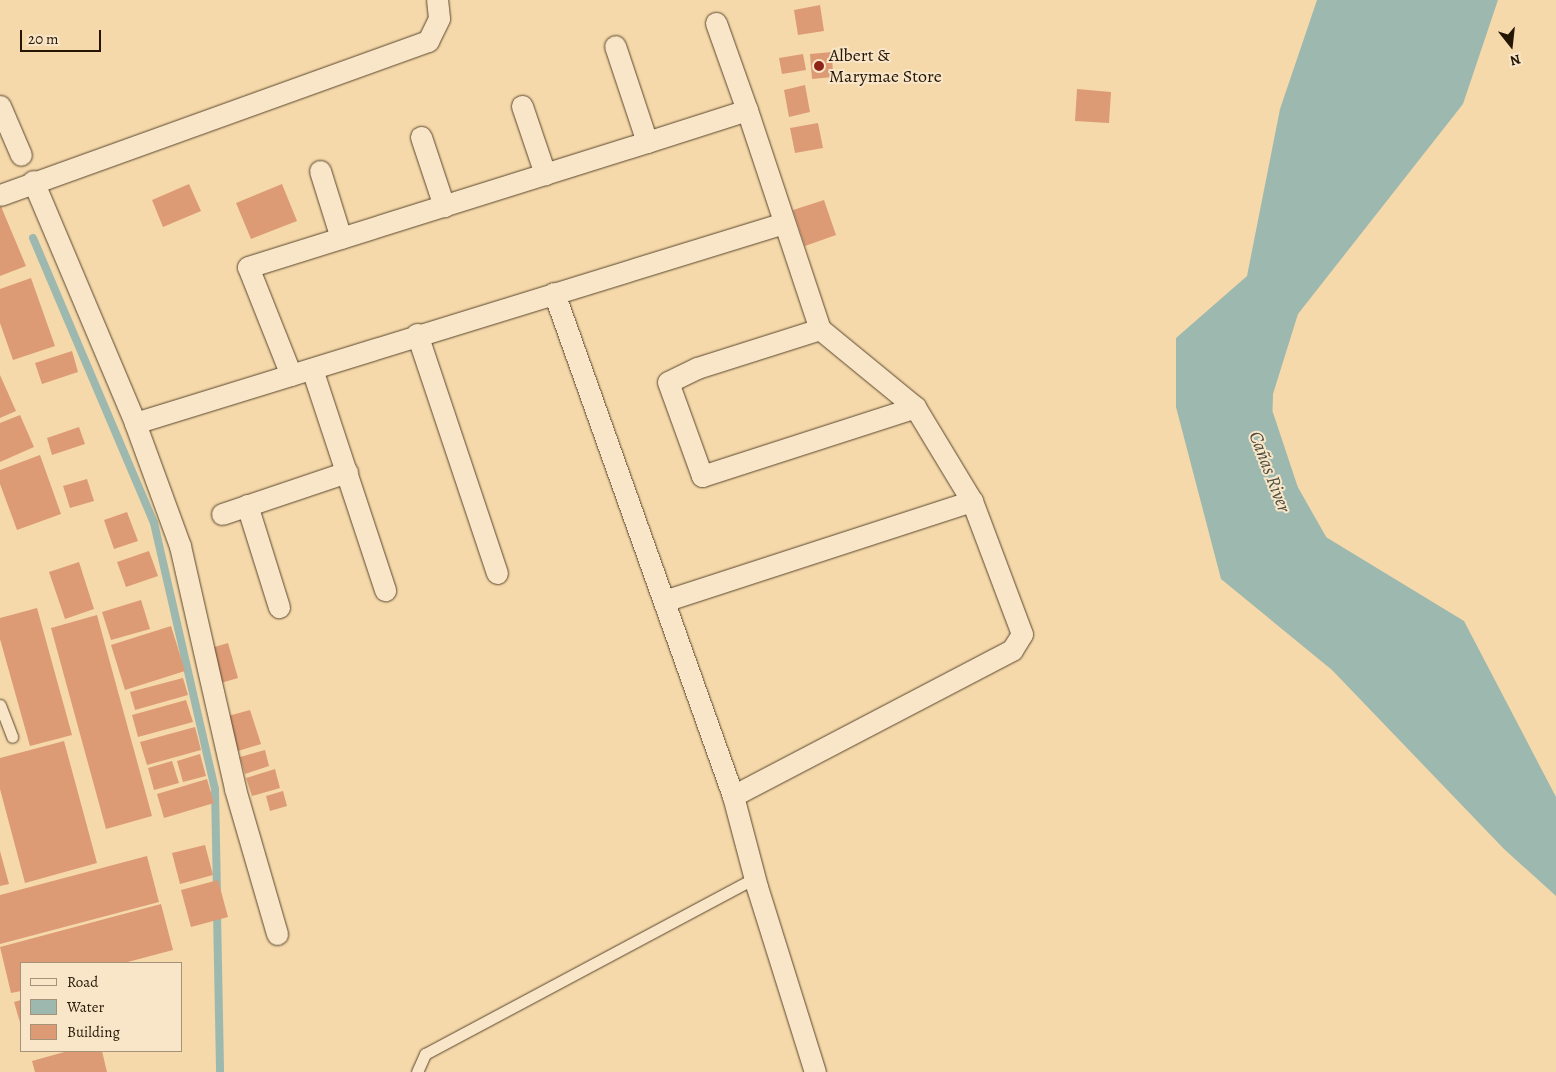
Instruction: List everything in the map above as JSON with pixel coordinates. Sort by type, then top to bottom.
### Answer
[{"type":"street","points":[[0,195],[33,181],[428,41],[439,18],[436,0]]},
{"type":"street","points":[[716,23],[820,329],[916,407],[972,501],[1022,634],[1012,650],[733,796]]},
{"type":"street","points":[[615,46],[647,142]]},
{"type":"street","points":[[0,106],[21,155]]},
{"type":"street","points":[[522,106],[545,174]]},
{"type":"street","points":[[292,375],[248,267],[747,110]]},
{"type":"street","points":[[421,138],[444,206]]},
{"type":"street","points":[[320,171],[341,238]]},
{"type":"street","points":[[33,181],[135,422],[180,546],[235,789],[277,934]]},
{"type":"street","points":[[135,422],[312,369],[416,334],[784,223]]},
{"type":"street","points":[[554,293],[733,796],[754,878],[815,1072]]},
{"type":"street","points":[[820,329],[697,368],[668,382],[702,476],[916,407]]},
{"type":"street","points":[[416,334],[497,573]]},
{"type":"street","points":[[312,369],[384,590]]},
{"type":"street","points":[[222,514],[346,472]]},
{"type":"street","points":[[664,601],[972,501]]},
{"type":"street","points":[[247,505],[279,607]]},
{"type":"lane","points":[[0,705],[12,737]]},
{"type":"lane","points":[[417,1072],[424,1054],[754,878]]},
{"type":"water","points":[[1317,0],[1498,0],[1463,104],[1298,314],[1273,394],[1270,503],[1464,621],[1556,797],[1556,896],[1504,849],[1332,670],[1221,579],[1176,407],[1176,338],[1247,276],[1280,109]]},
{"type":"building","points":[[820,5],[824,31],[798,35],[794,10]]},
{"type":"building","points":[[832,52],[833,77],[812,79],[810,54]]},
{"type":"building","points":[[803,54],[806,70],[782,74],[779,58]]},
{"type":"building","points":[[805,85],[810,112],[789,117],[784,90]]},
{"type":"building","points":[[1077,89],[1111,92],[1109,123],[1075,121]]},
{"type":"building","points":[[818,123],[823,148],[795,153],[790,128]]},
{"type":"building","points":[[189,184],[201,211],[163,227],[152,200]]},
{"type":"building","points":[[282,184],[297,221],[251,239],[236,203]]},
{"type":"building","points":[[824,200],[836,235],[805,246],[793,210]]},
{"type":"building","points":[[0,204],[26,266],[0,276]]},
{"type":"building","points":[[31,278],[55,346],[13,360],[0,323],[0,289]]},
{"type":"building","points":[[72,351],[78,372],[42,384],[35,363]]},
{"type":"building","points":[[0,375],[16,411],[0,418]]},
{"type":"building","points":[[20,415],[34,447],[0,462],[0,423]]},
{"type":"building","points":[[79,427],[85,444],[52,455],[47,438]]},
{"type":"building","points":[[40,455],[61,514],[17,530],[0,484],[0,470]]},
{"type":"building","points":[[87,479],[94,501],[70,508],[63,486]]},
{"type":"building","points":[[127,512],[138,541],[114,549],[104,520]]},
{"type":"building","points":[[149,551],[158,576],[126,587],[117,562]]},
{"type":"building","points":[[79,562],[94,609],[65,619],[49,572]]},
{"type":"building","points":[[141,600],[150,629],[111,640],[102,612]]},
{"type":"building","points":[[37,608],[72,735],[30,746],[0,639],[0,618]]},
{"type":"building","points":[[97,615],[152,816],[106,829],[51,628]]},
{"type":"building","points":[[171,626],[185,671],[125,690],[111,645]]},
{"type":"building","points":[[228,643],[238,678],[221,683],[211,648]]},
{"type":"building","points":[[183,678],[188,695],[135,710],[130,692]]},
{"type":"building","points":[[186,700],[193,722],[138,737],[132,715]]},
{"type":"building","points":[[250,710],[261,744],[238,751],[228,716]]},
{"type":"building","points":[[195,727],[201,750],[147,765],[140,742]]},
{"type":"building","points":[[64,741],[97,863],[25,883],[0,789],[0,758]]},
{"type":"building","points":[[265,750],[269,766],[245,774],[240,757]]},
{"type":"building","points":[[200,754],[206,776],[183,782],[177,761]]},
{"type":"building","points":[[172,761],[179,783],[154,790],[148,768]]},
{"type":"building","points":[[275,769],[280,788],[252,796],[246,778]]},
{"type":"building","points":[[207,779],[214,803],[164,818],[157,794]]},
{"type":"building","points":[[283,791],[287,806],[270,811],[266,796]]},
{"type":"building","points":[[205,845],[213,875],[180,884],[172,853]]},
{"type":"building","points":[[0,851],[9,884],[0,886]]},
{"type":"building","points":[[147,856],[159,902],[0,944],[0,895]]},
{"type":"building","points":[[218,880],[228,917],[191,927],[181,890]]},
{"type":"building","points":[[161,904],[173,950],[128,962],[20,962],[20,991],[11,993],[0,947]]},
{"type":"building","points":[[20,1000],[20,1023],[14,1002]]},
{"type":"building","points":[[64,1052],[102,1052],[107,1072],[35,1072],[32,1061]]},
{"type":"waterway","points":[[33,238],[154,523],[215,789],[217,890]]},
{"type":"waterway","name":"Cañas River","points":[[1250,422],[1275,497],[1316,569]]},
{"type":"waterway","points":[[217,912],[220,1072]]},
{"type":"place","name":"Albert & Marymae Store","points":[[819,66]]}]
